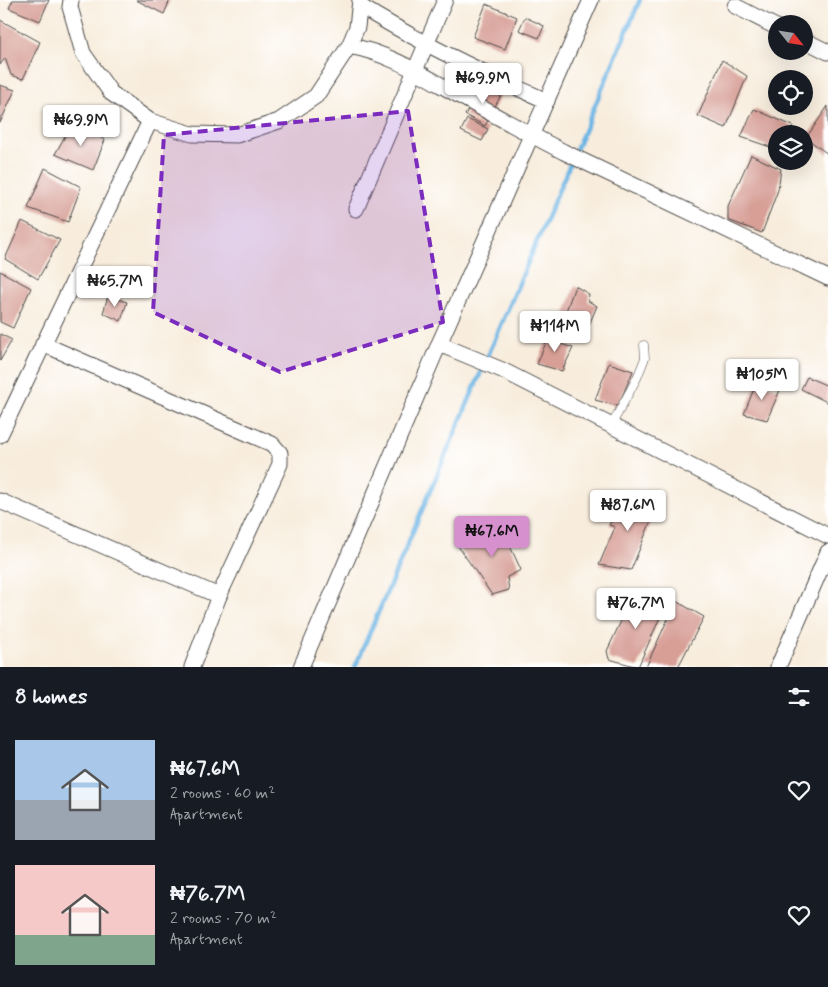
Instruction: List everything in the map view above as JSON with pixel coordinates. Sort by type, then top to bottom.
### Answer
[{"type":"street","points":[[71,0],[70,7],[83,53],[111,93],[150,121],[192,134],[237,135],[279,121],[316,96],[349,46],[357,26],[360,3],[425,44],[507,84],[547,101]]},
{"type":"street","points":[[356,209],[445,0]]},
{"type":"street","points":[[301,667],[591,0]]},
{"type":"street","points":[[735,6],[768,23]]},
{"type":"street","points":[[813,44],[828,52]]},
{"type":"street","points":[[349,46],[369,50],[414,70],[532,136],[828,278]]},
{"type":"street","points":[[0,435],[150,121]]},
{"type":"street","points":[[43,344],[272,444],[280,453],[280,464],[219,596],[192,667]]},
{"type":"street","points":[[440,344],[502,370],[828,536]]},
{"type":"street","points":[[0,501],[219,596]]},
{"type":"street","points":[[778,667],[828,552]]},
{"type":"lane","points":[[611,426],[637,378],[645,358],[644,345]]},
{"type":"highlighted area","points":[[408,111],[443,322],[280,372],[153,312],[164,135]]},
{"type":"building","points":[[13,0],[49,0],[40,21],[9,8]]},
{"type":"building","points":[[136,0],[170,0],[164,14]]},
{"type":"building","points":[[486,4],[517,17],[505,49],[473,37]]},
{"type":"building","points":[[525,17],[544,26],[539,38],[519,30]]},
{"type":"building","points":[[0,20],[40,42],[23,79],[11,75],[5,58],[0,65]]},
{"type":"building","points":[[722,60],[747,76],[726,128],[698,116]]},
{"type":"building","points":[[483,83],[501,95],[485,126],[465,115]]},
{"type":"building","points":[[0,85],[15,90],[0,123]]},
{"type":"building","points":[[828,106],[828,154],[813,143],[813,128]]},
{"type":"building","points":[[754,109],[791,125],[768,125],[768,146],[741,137]]},
{"type":"building","points":[[467,119],[488,129],[482,141],[461,131]]},
{"type":"building","points":[[73,122],[105,140],[93,170],[55,154]]},
{"type":"building","points":[[751,155],[768,163],[768,170],[781,170],[778,190],[762,233],[728,220],[728,206]]},
{"type":"building","points":[[45,168],[81,187],[68,222],[28,208]]},
{"type":"building","points":[[22,221],[60,240],[38,279],[5,259]]},
{"type":"building","points":[[0,271],[31,288],[13,328],[0,322]]},
{"type":"building","points":[[575,286],[589,294],[588,301],[597,306],[586,332],[561,325]]},
{"type":"building","points":[[108,296],[127,302],[121,321],[103,313]]},
{"type":"building","points":[[551,331],[563,338],[561,344],[573,348],[562,371],[537,364]]},
{"type":"building","points":[[0,334],[12,340],[0,361]]},
{"type":"building","points":[[609,363],[633,371],[618,406],[595,400]]},
{"type":"building","points":[[807,377],[828,386],[827,402],[801,389]]},
{"type":"building","points":[[757,381],[780,390],[767,420],[744,414]]},
{"type":"building","points":[[625,492],[657,506],[631,570],[599,565],[615,527],[609,525]]},
{"type":"building","points":[[499,522],[521,570],[507,577],[509,590],[492,595],[458,546]]},
{"type":"building","points":[[635,591],[666,604],[638,667],[609,659],[607,651]]},
{"type":"building","points":[[676,601],[704,617],[678,667],[646,667]]},
{"type":"waterway","points":[[355,667],[640,0]]}]
